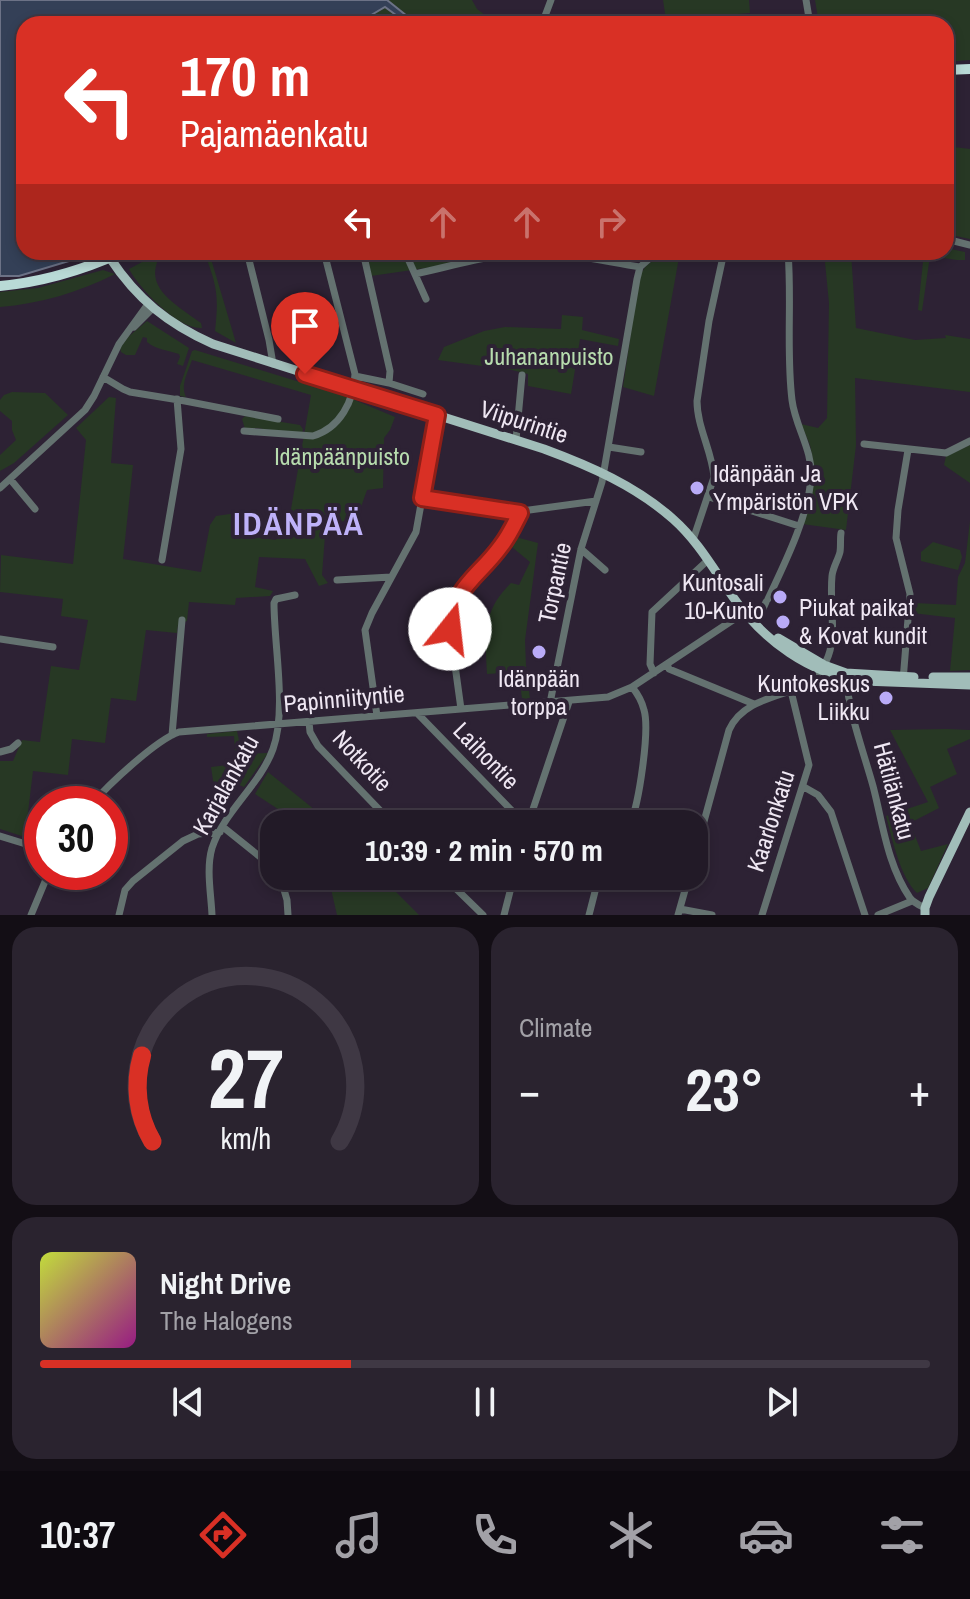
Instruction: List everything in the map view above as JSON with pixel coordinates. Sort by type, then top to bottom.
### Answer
[{"type":"highway","points":[[0,286],[57,277],[104,260]]},
{"type":"main road","name":"Viipurintie","points":[[117,260],[118,270],[148,304],[199,338],[516,440],[604,473],[654,503],[675,520],[745,612],[783,649],[846,676],[970,685]]},
{"type":"main road","name":"Viipurintie","points":[[119,260],[148,304]]},
{"type":"main road","points":[[93,265],[111,266],[118,270]]},
{"type":"main road","name":"Viipurintie","points":[[903,680],[970,677]]},
{"type":"main road","points":[[925,911],[970,812]]},
{"type":"street","points":[[249,260],[273,364]]},
{"type":"street","points":[[244,431],[304,437],[324,433],[341,418],[355,376],[326,260]]},
{"type":"street","points":[[365,260],[390,371],[389,383]]},
{"type":"street","points":[[409,260],[426,299]]},
{"type":"street","points":[[415,274],[481,260]]},
{"type":"street","points":[[601,260],[640,267],[648,260]]},
{"type":"street","points":[[693,540],[714,477],[714,466],[697,412],[697,389],[722,260]]},
{"type":"street","points":[[754,621],[761,613],[790,552],[812,476],[792,404],[789,260]]},
{"type":"street","name":"Torpantie","points":[[550,703],[581,549],[604,473],[640,267]]},
{"type":"street","points":[[1,486],[85,410],[114,352],[148,304]]},
{"type":"street","points":[[516,440],[522,375]]},
{"type":"street","points":[[355,376],[423,394]]},
{"type":"street","points":[[103,377],[130,392],[278,419]]},
{"type":"street","points":[[162,560],[181,449],[177,399]]},
{"type":"street","points":[[377,716],[365,630],[368,619],[416,532],[437,415]]},
{"type":"street","points":[[864,444],[946,453],[970,441]]},
{"type":"street","points":[[609,447],[641,452]]},
{"type":"street","points":[[903,680],[910,594],[896,538],[908,450]]},
{"type":"street","points":[[10,479],[35,509]]},
{"type":"street","points":[[709,497],[799,526]]},
{"type":"street","points":[[422,498],[520,513],[596,501]]},
{"type":"street","points":[[461,709],[450,629],[453,608],[461,590],[500,548],[520,513]]},
{"type":"street","points":[[706,810],[729,730],[737,716],[754,704],[809,682],[829,657],[832,647],[832,576],[840,550],[841,533]]},
{"type":"street","points":[[581,549],[605,570]]},
{"type":"street","points":[[654,673],[650,664],[652,612],[708,560]]},
{"type":"street","points":[[337,580],[391,577]]},
{"type":"street","points":[[280,724],[274,617],[276,599],[295,595]]},
{"type":"street","name":"Papinniityntie","points":[[172,735],[189,731],[608,697],[632,687],[745,612]]},
{"type":"street","points":[[110,786],[172,735],[182,620]]},
{"type":"street","points":[[0,639],[53,647]]},
{"type":"street","points":[[667,664],[669,669],[754,704]]},
{"type":"street","name":"Hätilänkatu","points":[[846,676],[889,853],[912,901]]},
{"type":"street","points":[[632,687],[644,710],[647,726],[634,810]]},
{"type":"street","name":"Kaarlonkatu","points":[[762,915],[810,761],[791,691]]},
{"type":"street","points":[[533,810],[569,702]]},
{"type":"street","name":"Laihontie","points":[[417,713],[511,810]]},
{"type":"street","name":"Notkotie","points":[[309,722],[310,732],[318,746],[380,810]]},
{"type":"street","name":"Karjalankatu","points":[[212,915],[212,848],[221,829],[263,769],[280,724]]},
{"type":"street","points":[[0,752],[18,743]]},
{"type":"street","points":[[804,787],[818,795],[831,812],[865,915]]},
{"type":"street","points":[[119,915],[125,890],[133,881],[191,837],[221,829],[260,858]]},
{"type":"street","points":[[0,836],[24,843]]},
{"type":"street","points":[[31,915],[41,890]]},
{"type":"street","points":[[284,890],[288,915]]},
{"type":"street","points":[[457,890],[483,915]]},
{"type":"street","points":[[504,915],[510,890]]},
{"type":"street","points":[[589,915],[595,890]]},
{"type":"street","points":[[685,890],[679,912],[712,915]]},
{"type":"street","points":[[878,915],[912,901],[925,911]]},
{"type":"green space","points":[[387,0],[472,0],[486,16],[408,16],[405,13],[404,16],[370,16],[385,7]]},
{"type":"green space","points":[[663,0],[749,0],[750,13],[665,16]]},
{"type":"green space","points":[[815,0],[970,0],[970,60],[954,61],[954,16],[818,16]]},
{"type":"green space","points":[[954,147],[970,149],[970,239],[954,236]]},
{"type":"green space","points":[[954,250],[965,252],[965,260],[954,260]]},
{"type":"green space","points":[[146,260],[159,260],[155,275],[162,292],[201,323],[202,328],[192,327],[171,315],[151,297],[129,269]]},
{"type":"green space","points":[[207,260],[211,260],[236,343],[215,331],[217,308]]},
{"type":"green space","points":[[369,260],[468,260],[446,265],[371,276]]},
{"type":"green space","points":[[654,260],[679,260],[654,396],[623,387],[639,276]]},
{"type":"green space","points":[[825,260],[852,260],[856,328],[915,340],[946,338],[945,335],[970,339],[970,392],[855,378],[856,445],[846,530],[802,524],[813,461],[801,424],[818,428],[827,418],[829,303]]},
{"type":"green space","points":[[923,260],[929,260],[922,311],[918,310]]},
{"type":"green space","points":[[103,270],[115,274],[59,296],[0,307],[0,292],[38,288]]},
{"type":"green space","name":"Juhananpuisto","points":[[562,315],[583,317],[582,330],[619,339],[618,346],[580,339],[571,394],[528,386],[528,374],[438,360],[444,347],[484,331],[505,327],[561,329]]},
{"type":"green space","points":[[147,321],[189,348],[183,366],[177,364],[179,354],[155,347],[143,337],[135,355],[121,352],[120,348],[128,337]]},
{"type":"green space","name":"Idänpäänpuisto","points":[[192,351],[345,396],[395,417],[384,438],[383,488],[367,490],[356,521],[326,522],[322,575],[328,583],[319,586],[305,559],[259,557],[255,587],[273,591],[270,596],[236,598],[235,605],[189,602],[187,621],[178,625],[177,633],[146,630],[136,701],[111,698],[105,743],[72,739],[68,775],[33,771],[31,786],[24,786],[24,837],[0,829],[0,761],[13,761],[22,740],[40,742],[51,666],[79,670],[88,620],[61,616],[63,599],[0,592],[1,555],[73,564],[86,440],[76,428],[109,397],[116,398],[111,463],[133,465],[123,559],[201,572],[210,525],[216,516],[237,513],[245,524],[248,536],[275,540],[287,532],[311,395],[192,360],[184,383],[186,397],[180,396],[180,386]]},
{"type":"green space","points":[[12,392],[45,393],[68,415],[14,463],[0,471],[0,455],[16,440],[12,421],[0,411],[0,400]]},
{"type":"green space","points":[[245,416],[300,425],[302,434],[245,429],[242,419]]},
{"type":"green space","points":[[970,445],[970,483],[944,465],[946,456]]},
{"type":"green space","points":[[970,521],[970,670],[950,671],[955,618],[912,613],[914,603],[956,605],[958,577],[965,563]]},
{"type":"green space","points":[[512,536],[538,543],[525,640],[530,699],[522,699],[519,672],[487,674],[486,636],[490,614],[511,583],[519,585],[530,562],[507,543]]},
{"type":"green space","points":[[933,542],[960,550],[962,557],[958,570],[921,561],[921,552]]},
{"type":"green space","points":[[890,730],[970,730],[970,739],[947,749],[957,774],[930,787],[939,808],[910,823],[921,851],[948,844],[928,888],[917,893],[901,867],[886,816],[928,802]]},
{"type":"green space","points":[[237,731],[242,754],[268,753],[244,787],[237,784],[214,787],[211,767],[236,764],[234,736],[207,737],[207,734]]},
{"type":"green space","points":[[268,772],[315,810],[279,810],[255,794]]},
{"type":"green space","points":[[331,890],[394,890],[419,915],[337,915]]},
{"type":"water","points":[[0,0],[387,0],[407,16],[397,16],[385,7],[370,16],[16,16],[16,260],[72,260],[19,276],[0,276]]},
{"type":"place","name":"Idänpään Ja Ympäristön VPK","points":[[697,488]]},
{"type":"place","name":"Kuntosali 10-Kunto","points":[[780,597]]},
{"type":"place","name":"Piukat paikat & Kovat kundit","points":[[783,622]]},
{"type":"place","name":"Idänpään torppa","points":[[539,652]]},
{"type":"place","name":"Kuntokeskus Liikku","points":[[886,698]]},
{"type":"district","name":"IDÄNPÄÄ","points":[[299,524]]},
{"type":"route","points":[[305,374],[437,415],[422,498],[520,513],[500,548],[461,590],[451,614],[450,629]]}]
